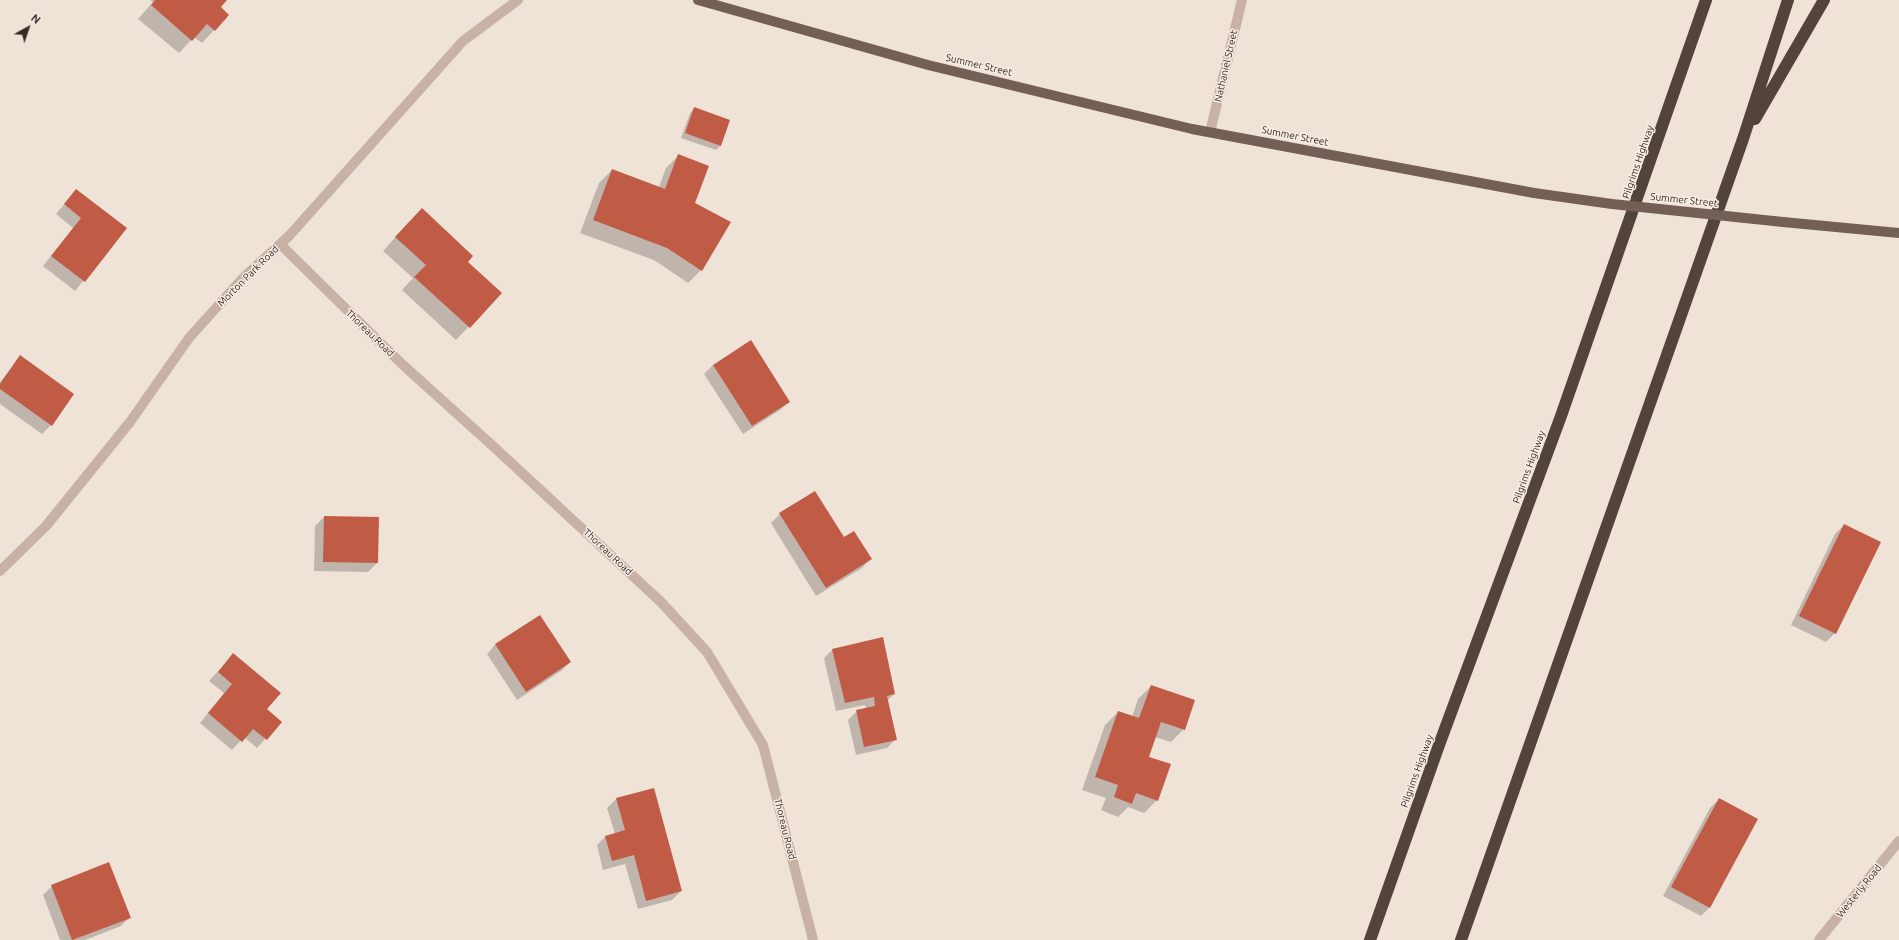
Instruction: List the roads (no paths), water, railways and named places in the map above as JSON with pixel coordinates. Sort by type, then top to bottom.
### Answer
[{"type":"highway","name":"Pilgrims Highway","points":[[1370,940],[1441,738],[1563,408],[1706,0]]},
{"type":"highway","points":[[1461,940],[1743,139],[1788,0]]},
{"type":"highway","points":[[1743,139],[1824,0]]},
{"type":"main road","name":"Summer Street","points":[[698,0],[928,65],[1210,132],[1534,193],[1612,204],[1899,233]]},
{"type":"street","name":"Morton Park Road","points":[[0,571],[46,526],[130,422],[189,338],[242,279],[280,244],[463,41],[518,0]]},
{"type":"street","name":"Nathaniel Street","points":[[1210,132],[1242,0]]},
{"type":"street","name":"Thoreau Road","points":[[280,244],[403,365],[500,452],[656,597],[707,652],[763,745],[813,940]]},
{"type":"street","name":"Westerly Road","points":[[1819,940],[1899,842]]}]
